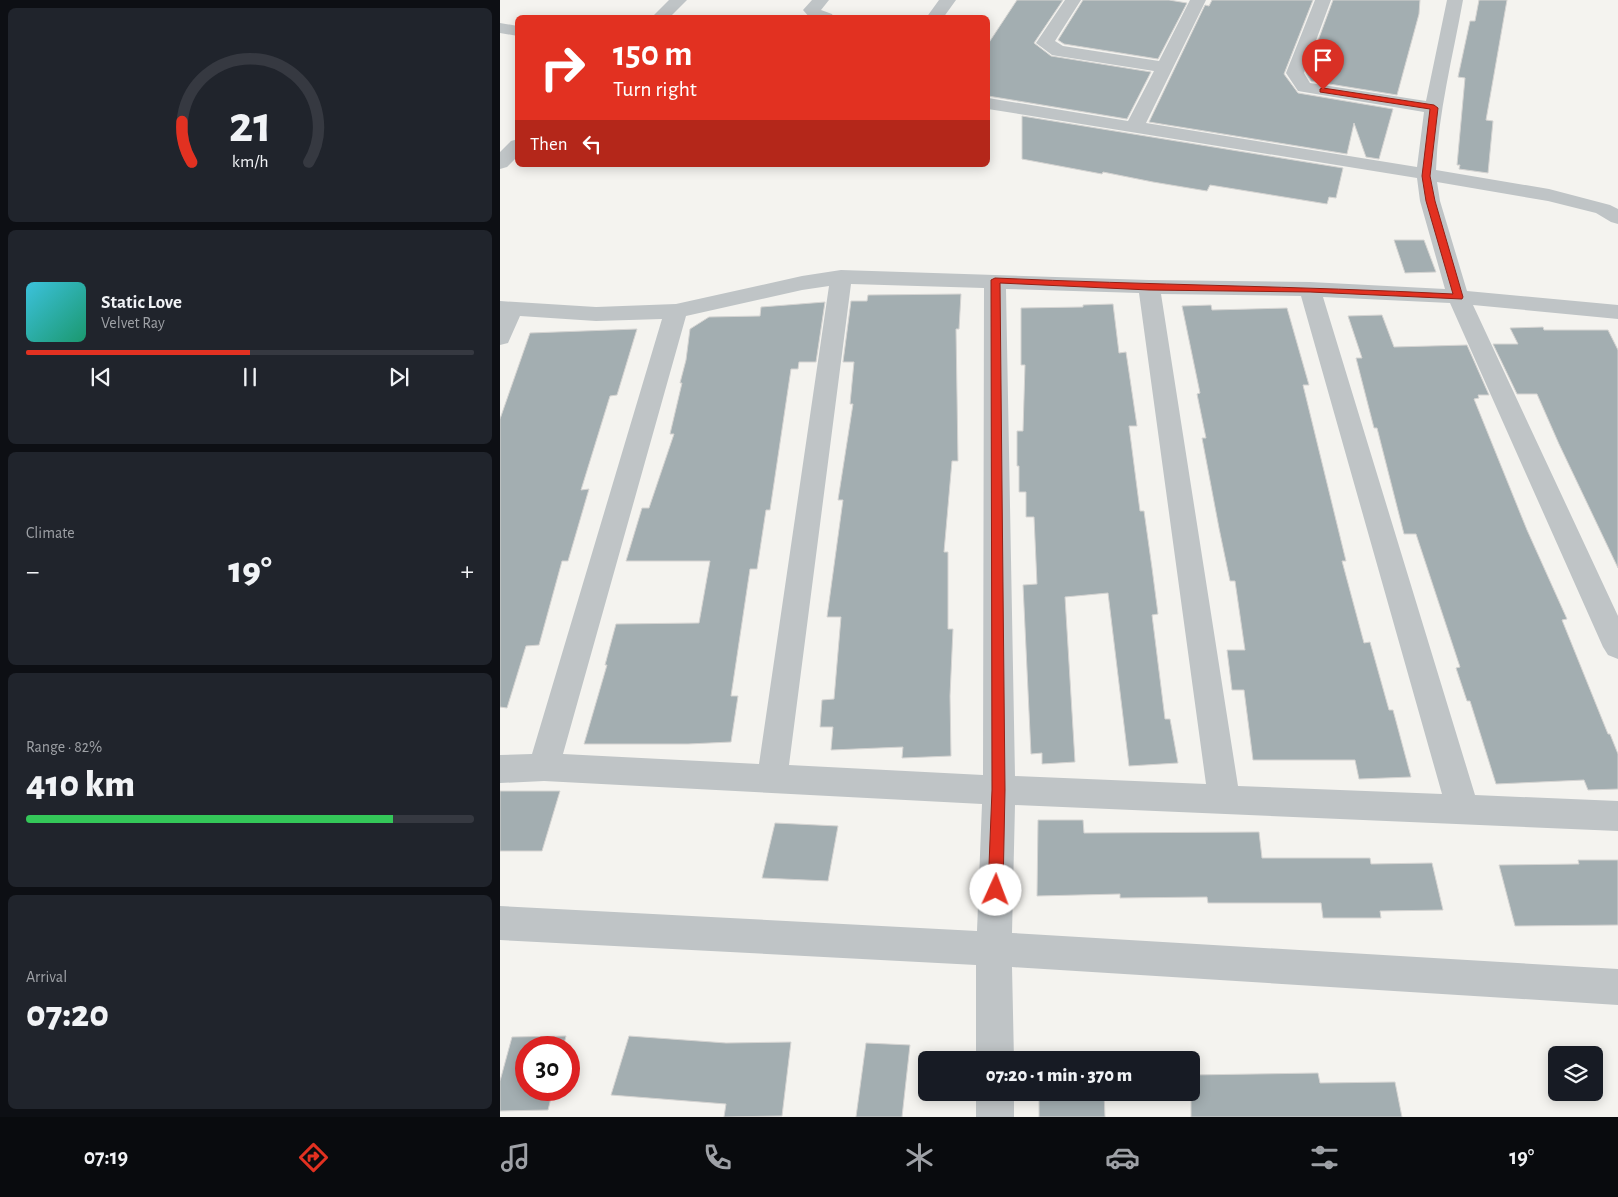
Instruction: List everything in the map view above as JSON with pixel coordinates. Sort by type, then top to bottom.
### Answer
[{"type":"street","points":[[662,15],[679,0]]},
{"type":"street","points":[[817,15],[811,10],[821,0]]},
{"type":"street","points":[[936,15],[948,0]]},
{"type":"street","points":[[1073,0],[1045,43],[1058,51],[1165,67]]},
{"type":"street","points":[[1134,128],[1198,0]]},
{"type":"street","points":[[1323,0],[1295,73],[1304,87],[1434,108]]},
{"type":"street","points":[[1455,0],[1434,108],[1426,176],[1430,201],[1458,297],[1618,648]]},
{"type":"street","points":[[500,28],[515,30]]},
{"type":"street","points":[[990,104],[1355,162],[1426,176],[1549,195],[1603,209],[1618,218]]},
{"type":"street","points":[[500,163],[515,148]]},
{"type":"street","points":[[500,338],[506,308],[596,314],[676,311],[802,283],[841,277],[995,280],[1149,288],[1310,290],[1458,297],[1618,312]]},
{"type":"street","points":[[774,763],[841,277]]},
{"type":"street","points":[[995,280],[999,790],[994,949],[995,1051]]},
{"type":"street","points":[[1149,288],[1224,799]]},
{"type":"street","points":[[1310,290],[1463,809]]},
{"type":"street","points":[[544,767],[676,311]]},
{"type":"street","points":[[500,769],[544,767],[999,790],[1618,816]]},
{"type":"street","points":[[500,923],[994,949],[1618,987]]},
{"type":"street","points":[[995,1101],[995,1117]]},
{"type":"building","points":[[1017,0],[1063,0],[1034,43],[1051,56],[1151,72],[1127,119],[990,96],[990,41]]},
{"type":"building","points":[[1083,0],[1169,0],[1187,3],[1158,59],[1064,44],[1058,40]]},
{"type":"building","points":[[1212,0],[1313,0],[1284,74],[1298,93],[1393,109],[1379,159],[1366,157],[1354,123],[1347,154],[1149,122],[1205,5],[1209,6]]},
{"type":"building","points":[[1333,0],[1420,0],[1419,14],[1397,95],[1311,81],[1306,73]]},
{"type":"building","points":[[1479,0],[1507,0],[1486,120],[1493,121],[1488,173],[1459,169],[1460,165],[1457,165],[1465,78],[1458,77],[1470,21],[1475,21]]},
{"type":"building","points":[[1022,116],[1343,168],[1336,198],[1329,197],[1327,204],[1210,185],[1207,191],[1103,172],[1102,174],[1022,159]]},
{"type":"building","points":[[1394,240],[1424,240],[1436,272],[1405,273]]},
{"type":"building","points":[[961,294],[959,329],[956,329],[958,461],[952,461],[944,552],[948,552],[948,629],[953,629],[950,696],[951,756],[902,758],[903,747],[831,750],[833,727],[820,727],[822,700],[834,699],[841,617],[827,617],[843,500],[838,500],[853,404],[850,404],[854,362],[843,362],[851,301],[867,301],[868,295]]},
{"type":"building","points":[[825,302],[816,362],[799,362],[798,369],[791,369],[770,510],[766,510],[757,569],[750,569],[731,696],[738,696],[731,742],[584,744],[607,665],[605,665],[616,624],[699,623],[710,561],[626,561],[642,508],[649,508],[674,434],[670,434],[682,383],[680,383],[686,360],[690,329],[709,317],[760,316],[761,307]]},
{"type":"building","points":[[1113,304],[1119,353],[1126,352],[1137,426],[1129,426],[1140,511],[1144,511],[1158,614],[1152,615],[1165,719],[1170,719],[1178,763],[1129,766],[1108,593],[1065,597],[1075,762],[1042,764],[1042,753],[1031,754],[1023,585],[1037,584],[1034,517],[1026,517],[1026,492],[1019,492],[1019,466],[1017,466],[1017,431],[1023,431],[1025,365],[1021,365],[1021,308],[1083,307],[1083,305]]},
{"type":"building","points":[[1211,305],[1212,310],[1287,308],[1309,385],[1303,385],[1346,561],[1342,561],[1364,643],[1370,642],[1389,710],[1393,710],[1411,777],[1359,779],[1355,760],[1253,760],[1244,690],[1232,690],[1227,650],[1245,650],[1235,581],[1230,581],[1202,438],[1206,438],[1197,394],[1200,393],[1182,306]]},
{"type":"building","points":[[1382,315],[1394,347],[1467,345],[1489,395],[1478,395],[1479,398],[1474,399],[1527,530],[1567,619],[1562,620],[1608,734],[1610,734],[1618,754],[1618,789],[1588,790],[1584,780],[1496,784],[1470,701],[1467,701],[1456,668],[1460,667],[1416,534],[1404,534],[1377,428],[1374,428],[1356,358],[1362,358],[1348,316]]},
{"type":"building","points":[[1543,327],[1544,330],[1608,330],[1618,350],[1618,568],[1537,394],[1517,394],[1493,344],[1518,344],[1510,328]]},
{"type":"building","points":[[637,329],[617,395],[610,396],[581,490],[589,489],[568,561],[562,561],[539,645],[526,646],[507,708],[500,707],[500,419],[530,333]]},
{"type":"building","points":[[500,791],[560,791],[542,851],[500,851]]},
{"type":"building","points":[[1038,820],[1083,820],[1084,833],[1259,832],[1262,858],[1370,858],[1371,864],[1432,863],[1443,910],[1380,911],[1381,918],[1323,918],[1321,903],[1208,903],[1207,897],[1120,898],[1120,894],[1037,896]]},
{"type":"building","points":[[775,823],[838,826],[828,881],[762,878]]},
{"type":"building","points":[[1578,860],[1618,860],[1618,925],[1515,926],[1499,865],[1579,864]]},
{"type":"building","points":[[629,1036],[726,1043],[791,1042],[782,1116],[724,1117],[726,1104],[611,1095]]},
{"type":"building","points":[[512,1037],[515,1037],[515,1101],[550,1101],[548,1110],[500,1111],[500,1081]]},
{"type":"building","points":[[866,1043],[910,1045],[902,1117],[856,1117]]},
{"type":"building","points":[[1318,1073],[1320,1083],[1395,1082],[1402,1117],[1191,1117],[1191,1101],[1200,1101],[1200,1075]]},
{"type":"building","points":[[1039,1101],[1104,1101],[1105,1117],[1039,1117]]},
{"type":"route","points":[[996,890],[999,790],[995,280],[1149,288],[1310,290],[1458,297],[1430,201],[1426,176],[1434,108],[1323,90]]}]
